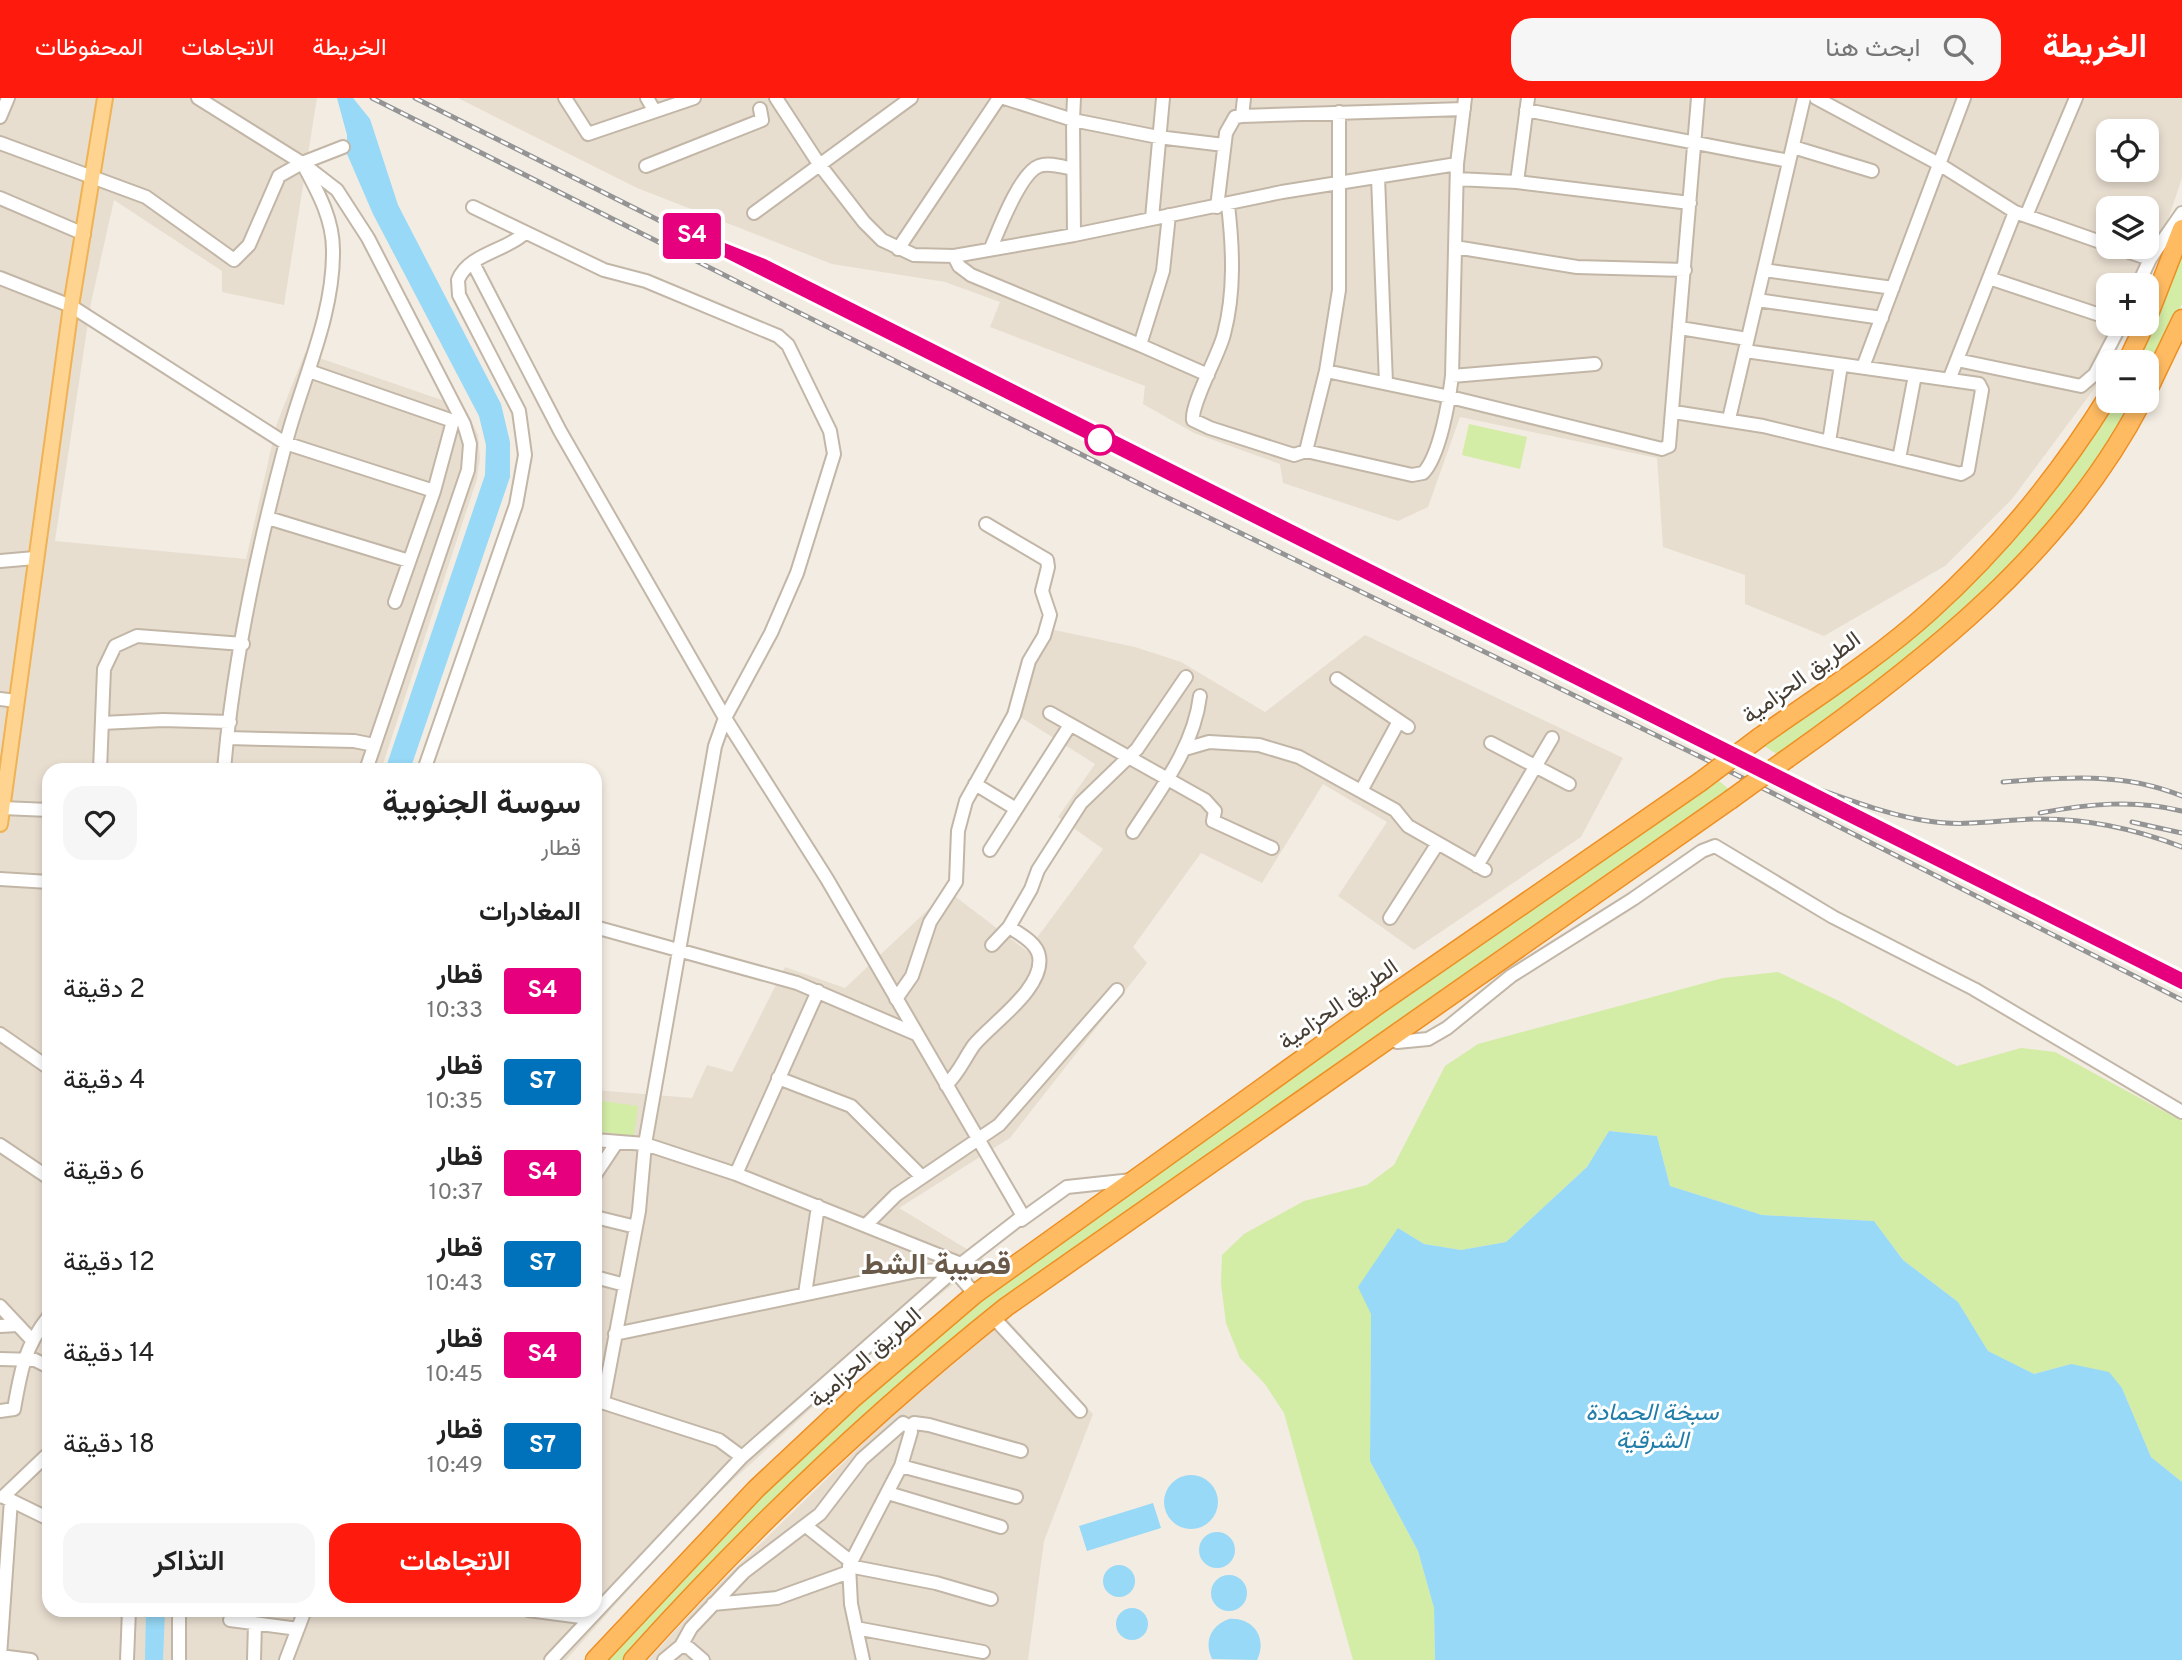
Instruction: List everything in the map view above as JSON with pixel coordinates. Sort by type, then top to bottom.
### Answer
[{"type":"highway","points":[[2159,288],[2182,229]]},
{"type":"highway","points":[[2159,367],[2182,319]]},
{"type":"highway","name":"الطريق الحزامية","points":[[595,1660],[756,1489],[852,1399],[975,1294],[1379,1004],[1700,782],[1929,612],[1987,555],[2032,504],[2096,413]]},
{"type":"highway","points":[[633,1660],[711,1576],[822,1466],[940,1360],[993,1317],[1073,1257],[1730,800],[1913,666],[2002,584],[2096,476],[2135,413]]},
{"type":"main road","points":[[0,824],[71,306],[105,98]]},
{"type":"street","points":[[0,117],[8,98]]},
{"type":"street","points":[[198,98],[302,163],[337,190],[368,238],[464,424],[470,444],[464,481],[368,763]]},
{"type":"street","points":[[565,98],[588,134],[694,98]]},
{"type":"street","points":[[647,98],[653,110]]},
{"type":"street","points":[[646,166],[762,120],[761,109],[752,98]]},
{"type":"street","points":[[761,109],[775,98],[819,164],[864,222],[898,249],[914,255],[954,256],[1338,183],[1457,164]]},
{"type":"street","points":[[754,213],[911,98]]},
{"type":"street","points":[[898,249],[1001,98],[1073,120],[1158,137],[1224,145]]},
{"type":"street","points":[[1074,98],[1074,235]]},
{"type":"street","points":[[1152,218],[1163,98]]},
{"type":"street","points":[[1242,116],[1244,98]]},
{"type":"street","points":[[1326,371],[1450,397],[1662,449],[1670,444],[1698,98]]},
{"type":"street","points":[[1729,419],[1804,98]]},
{"type":"street","points":[[1816,98],[1939,164],[2020,214],[2096,240]]},
{"type":"street","points":[[1863,367],[1964,98]]},
{"type":"street","points":[[1949,380],[1989,278],[2076,98]]},
{"type":"street","points":[[1465,104],[1457,164],[1450,397],[1431,463],[1419,475],[1306,450],[1294,455],[1195,422],[1192,415],[1224,336],[1229,310],[1232,252],[1222,206],[1224,145],[1230,123],[1235,117],[1242,116],[1339,112],[1465,104]]},
{"type":"street","points":[[1517,183],[1527,104],[1789,161]]},
{"type":"street","points":[[1306,450],[1326,371],[1339,290],[1339,112]]},
{"type":"street","points":[[0,144],[158,204],[229,260],[233,260],[250,245],[279,176],[302,163],[343,147]]},
{"type":"street","points":[[1793,147],[1872,171]]},
{"type":"street","points":[[225,763],[243,644],[268,517],[285,443],[309,371],[330,277],[333,250],[330,220],[302,163]]},
{"type":"street","points":[[991,248],[1008,210],[1033,170],[1047,165],[1073,169]]},
{"type":"street","points":[[1378,177],[1385,383]]},
{"type":"street","points":[[1457,179],[1517,183],[1690,203]]},
{"type":"street","points":[[0,198],[84,234]]},
{"type":"street","points":[[330,220],[347,205]]},
{"type":"street","points":[[473,206],[604,270],[646,281],[778,336],[788,345],[830,431],[834,454],[806,551],[771,633],[725,718],[715,746],[645,1144],[636,1227],[602,1388]]},
{"type":"street","points":[[2159,246],[2182,213]]},
{"type":"street","points":[[1140,345],[1163,271],[1169,215]]},
{"type":"street","points":[[426,763],[516,505],[525,455],[519,411],[457,288],[460,275],[472,263],[514,243],[526,233]]},
{"type":"street","points":[[1455,247],[1577,267],[1685,270]]},
{"type":"street","points":[[954,256],[959,266],[971,275],[1208,375]]},
{"type":"street","points":[[2144,273],[2150,259]]},
{"type":"street","points":[[472,263],[560,431],[725,718],[827,879],[916,1035],[1019,1206],[1021,1220]]},
{"type":"street","points":[[1763,270],[1893,288]]},
{"type":"street","points":[[0,278],[71,306],[285,443],[434,491]]},
{"type":"street","points":[[1989,278],[2096,314]]},
{"type":"street","points":[[1757,300],[1882,318]]},
{"type":"street","points":[[1674,412],[1729,419],[1961,474],[1968,470],[1981,386],[1841,365],[1680,328]]},
{"type":"street","points":[[1957,360],[2081,386],[2095,374],[2115,336]]},
{"type":"street","points":[[1452,376],[1595,364]]},
{"type":"street","points":[[1829,442],[1841,365]]},
{"type":"street","points":[[309,371],[451,420],[454,425],[395,602]]},
{"type":"street","points":[[1899,459],[1915,375]]},
{"type":"street","points":[[268,517],[409,561]]},
{"type":"street","points":[[896,999],[912,976],[930,922],[956,882],[958,831],[965,801],[1014,715],[1029,661],[1044,636],[1050,615],[1042,592],[1047,560],[986,524]]},
{"type":"street","points":[[0,561],[35,558]]},
{"type":"street","points":[[100,763],[104,670],[116,646],[137,636],[243,644]]},
{"type":"street","points":[[992,945],[1009,927],[1031,889],[1038,870],[1081,803],[1160,719],[1186,677]]},
{"type":"street","points":[[1337,679],[1403,724],[1361,791]]},
{"type":"street","points":[[1133,832],[1185,749],[1198,716],[1200,696]]},
{"type":"street","points":[[0,699],[16,701]]},
{"type":"street","points":[[1050,713],[1212,806],[1213,821],[1272,848]]},
{"type":"street","points":[[102,723],[163,720],[230,722]]},
{"type":"street","points":[[990,850],[1070,725]]},
{"type":"street","points":[[227,738],[354,741],[374,745]]},
{"type":"street","points":[[1185,749],[1209,742],[1259,745],[1299,757],[1395,810],[1408,825],[1481,868],[1552,738]]},
{"type":"street","points":[[1490,743],[1569,784]]},
{"type":"street","points":[[975,784],[1016,809]]},
{"type":"street","points":[[2,808],[42,810]]},
{"type":"street","points":[[1390,919],[1438,843]]},
{"type":"street","points":[[1391,1037],[1397,1042],[1428,1039],[1447,1028],[1511,976],[1633,899],[1702,851],[1715,846],[1833,917],[1974,989],[2182,1112]]},
{"type":"street","points":[[0,879],[42,882]]},
{"type":"street","points":[[946,1084],[957,1075],[974,1046],[1026,993],[1039,965],[1039,954],[1030,941],[1009,927]]},
{"type":"street","points":[[602,929],[818,991],[916,1035]]},
{"type":"street","points":[[867,1224],[896,1195],[999,1125],[1116,990]]},
{"type":"street","points":[[736,1174],[818,991]]},
{"type":"street","points":[[0,1034],[42,1063]]},
{"type":"street","points":[[778,1078],[851,1106],[922,1177]]},
{"type":"street","points":[[602,1141],[645,1144],[736,1174],[867,1224],[958,1267],[975,1294]]},
{"type":"street","points":[[602,1164],[617,1142]]},
{"type":"street","points":[[0,1146],[42,1173]]},
{"type":"street","points":[[602,1598],[742,1457],[958,1267],[1067,1187],[1134,1180]]},
{"type":"street","points":[[805,1294],[818,1206]]},
{"type":"street","points":[[602,1219],[636,1227]]},
{"type":"street","points":[[615,1334],[917,1271],[958,1267]]},
{"type":"street","points":[[602,1279],[625,1285]]},
{"type":"street","points":[[0,1306],[32,1339]]},
{"type":"street","points":[[993,1317],[1080,1411]]},
{"type":"street","points":[[0,1326],[18,1325]]},
{"type":"street","points":[[0,1411],[14,1409],[23,1359],[42,1325]]},
{"type":"street","points":[[0,1359],[23,1359],[42,1365]]},
{"type":"street","points":[[602,1402],[719,1440],[742,1457]]},
{"type":"street","points":[[863,1660],[856,1628],[849,1566],[901,1466],[910,1438],[910,1427],[914,1423],[929,1425],[1020,1451]]},
{"type":"street","points":[[664,1660],[681,1646],[691,1628],[759,1558],[806,1526],[828,1504],[872,1448],[900,1424],[910,1427]]},
{"type":"street","points":[[32,1660],[0,1656],[5,1497],[42,1460]]},
{"type":"street","points":[[901,1466],[1016,1497]]},
{"type":"street","points":[[888,1493],[1001,1527]]},
{"type":"street","points":[[5,1497],[42,1516]]},
{"type":"street","points":[[806,1526],[849,1566],[936,1583],[990,1599]]},
{"type":"street","points":[[713,1604],[777,1598],[849,1566]]},
{"type":"street","points":[[127,1660],[130,1617]]},
{"type":"street","points":[[179,1617],[179,1660]]},
{"type":"street","points":[[286,1660],[302,1617]]},
{"type":"street","points":[[581,1617],[589,1618]]},
{"type":"street","points":[[551,1660],[589,1618]]},
{"type":"street","points":[[230,1620],[298,1629]]},
{"type":"street","points":[[254,1660],[255,1623]]},
{"type":"street","points":[[856,1628],[984,1652]]},
{"type":"street","points":[[681,1646],[689,1648],[703,1660]]},
{"type":"shaded area","points":[[0,98],[317,98],[284,305],[222,292],[222,271],[114,200],[91,303],[55,541],[246,559],[277,423],[305,353],[465,408],[478,435],[480,458],[477,479],[383,763],[42,763],[42,1617],[602,1617],[602,1091],[692,1098],[707,1065],[732,1072],[785,967],[845,988],[948,891],[1027,951],[1103,849],[1058,817],[1095,764],[1022,718],[1019,668],[1040,627],[1135,647],[1181,662],[1265,712],[1365,635],[1623,758],[1581,837],[1414,950],[1338,896],[1387,822],[1323,784],[1262,883],[1201,853],[1133,947],[1147,963],[1010,1138],[899,1208],[985,1260],[916,1313],[698,1512],[566,1660],[0,1660]]},
{"type":"shaded area","points":[[458,98],[2182,98],[2182,178],[2159,246],[2159,196],[2096,196],[2096,259],[2155,259],[2150,273],[2096,273],[2096,336],[2123,336],[2115,350],[2096,350],[2094,389],[2012,499],[1945,566],[1824,636],[1745,604],[1745,575],[1663,547],[1657,458],[1460,417],[1428,507],[1398,521],[1283,483],[1280,464],[1194,433],[1143,404],[1145,386],[990,327],[1000,302],[945,282],[832,264],[637,188]]},
{"type":"shaded area","points":[[1007,1319],[1093,1414],[1044,1541],[1028,1660],[648,1660],[709,1594],[886,1421]]},
{"type":"green space","points":[[2182,256],[2182,304],[2159,353],[2159,350],[2142,350],[2148,336],[2159,336],[2159,310]]},
{"type":"green space","points":[[2107,413],[2128,413],[2083,482],[2018,560],[1963,617],[1780,756],[1764,746],[1886,655],[1962,588],[2032,515],[2084,449]]},
{"type":"green space","points":[[1469,424],[1527,437],[1520,469],[1462,455]]},
{"type":"green space","points":[[1719,781],[1731,791],[1011,1297],[625,1660],[600,1660],[665,1589],[862,1396],[999,1283],[1391,1005]]},
{"type":"green space","points":[[1778,972],[1839,1001],[1957,1066],[2021,1048],[2055,1052],[2182,1121],[2182,1482],[2151,1457],[2122,1388],[2071,1364],[2034,1374],[1988,1351],[1958,1302],[1903,1260],[1874,1221],[1762,1215],[1670,1186],[1657,1136],[1609,1131],[1587,1167],[1506,1242],[1461,1250],[1424,1244],[1398,1228],[1371,1313],[1370,1461],[1418,1551],[1434,1608],[1435,1660],[1353,1660],[1284,1413],[1265,1384],[1240,1358],[1226,1323],[1221,1284],[1222,1255],[1244,1234],[1304,1201],[1367,1185],[1394,1165],[1445,1066],[1478,1044],[1723,978]]},
{"type":"green space","points":[[602,1101],[638,1106],[634,1136],[602,1132]]},
{"type":"water","points":[[337,98],[353,98],[370,119],[398,205],[501,404],[510,442],[510,477],[412,763],[387,763],[485,475],[486,445],[479,416],[373,214],[347,154],[347,135]]},
{"type":"water","name":"سبخة الحمادة الشرقية","points":[[1609,1131],[1657,1136],[1670,1186],[1762,1215],[1874,1221],[1903,1260],[1958,1302],[1988,1351],[2034,1374],[2071,1364],[2109,1372],[2122,1388],[2151,1457],[2182,1482],[2182,1660],[1435,1660],[1434,1608],[1418,1551],[1370,1461],[1371,1314],[1358,1287],[1398,1228],[1424,1244],[1461,1250],[1506,1242],[1587,1167]]},
{"type":"water","points":[[1191,1475],[1210,1483],[1218,1502],[1210,1521],[1191,1529],[1172,1521],[1164,1502],[1172,1483]]},
{"type":"water","points":[[1153,1503],[1161,1528],[1087,1551],[1079,1526]]},
{"type":"water","points":[[1217,1532],[1229,1538],[1235,1550],[1229,1562],[1217,1568],[1205,1562],[1199,1550],[1205,1538]]},
{"type":"water","points":[[1119,1565],[1130,1570],[1135,1581],[1130,1592],[1119,1597],[1108,1592],[1103,1581],[1108,1570]]},
{"type":"water","points":[[1229,1575],[1241,1581],[1247,1593],[1241,1605],[1229,1611],[1217,1605],[1211,1593],[1217,1581]]},
{"type":"water","points":[[1132,1608],[1143,1613],[1148,1624],[1143,1635],[1132,1640],[1121,1635],[1116,1624],[1121,1613]]},
{"type":"water","points":[[146,1617],[165,1617],[163,1660],[145,1660]]},
{"type":"water","points":[[1229,1619],[1245,1621],[1256,1630],[1261,1644],[1257,1660],[1212,1659],[1210,1635],[1217,1626]]},
{"type":"railway","points":[[372,98],[1154,491],[1707,760],[2182,1000]]},
{"type":"railway","points":[[415,98],[2182,984]]},
{"type":"railway","points":[[2003,782],[2094,778],[2138,783],[2182,796]]},
{"type":"railway","points":[[1799,783],[1879,810],[1928,821],[1982,823],[2035,819],[2073,820],[2128,830],[2182,847]]},
{"type":"railway","points":[[2040,813],[2111,804],[2147,805],[2182,811]]},
{"type":"railway","points":[[2132,822],[2182,833]]},
{"type":"train","name":"S4","points":[[2182,978],[764,264],[691,235],[2182,984]]},
{"type":"district","name":"قصيبة الشط","points":[[936,1264]]}]
